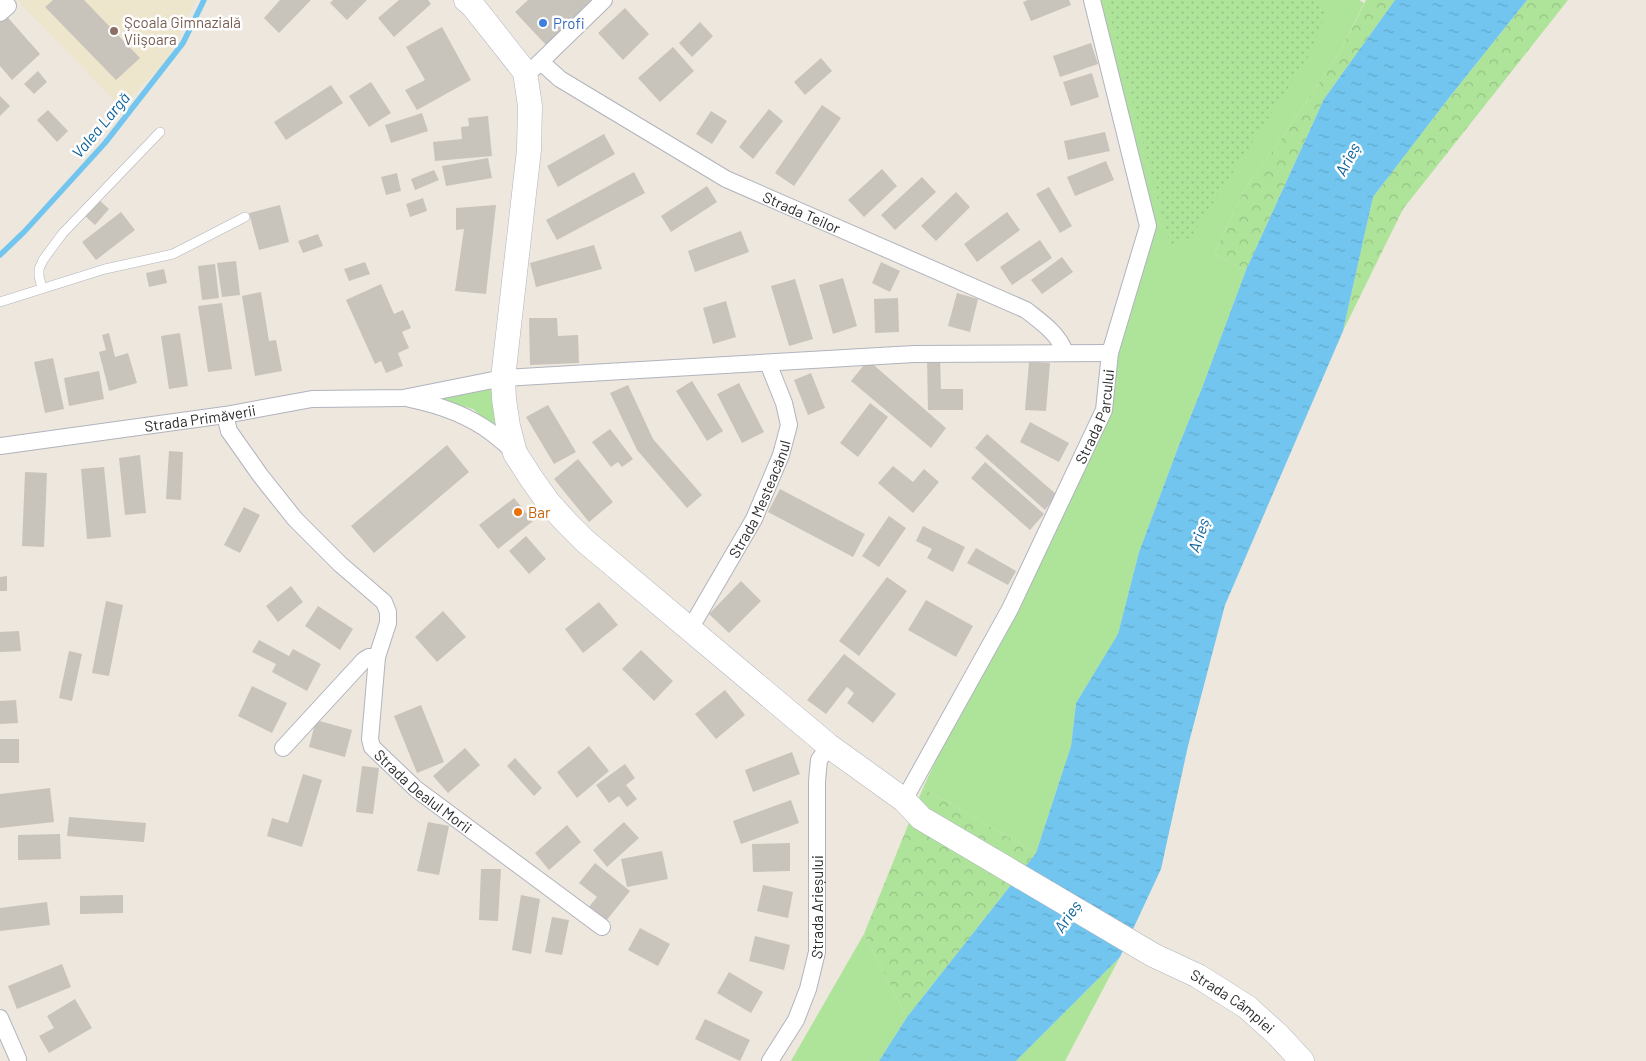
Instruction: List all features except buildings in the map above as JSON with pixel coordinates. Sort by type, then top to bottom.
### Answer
[{"type":"main road","points":[[466,0],[533,67]]},
{"type":"main road","name":"Strada Câmpiei","points":[[533,67],[529,150],[503,378],[508,426],[516,453],[542,494],[585,541],[829,746],[904,800],[921,818],[1153,955],[1198,976],[1247,1007],[1278,1035],[1302,1061]]},
{"type":"street","points":[[0,13],[8,6],[1,0]]},
{"type":"street","points":[[533,67],[604,0]]},
{"type":"street","name":"Strada Parcului","points":[[904,800],[1010,609],[1104,410],[1110,353],[1148,226],[1092,0]]},
{"type":"street","name":"Strada Teilor","points":[[533,67],[560,79],[726,179],[1026,310],[1051,330],[1062,344],[1065,352]]},
{"type":"street","points":[[403,398],[503,378],[914,354],[1110,353]]},
{"type":"street","name":"Strada Mesteacănul","points":[[690,629],[754,520],[781,455],[789,425],[784,403],[768,363]]},
{"type":"street","points":[[403,398],[434,404],[464,416],[491,432],[516,453]]},
{"type":"street","name":"Strada Primăverii","points":[[0,446],[225,415],[312,399],[403,398]]},
{"type":"street","name":"Strada Dealul Morii","points":[[225,415],[229,431],[260,475],[295,519],[340,564],[384,602],[388,612],[388,623],[376,657],[370,740],[372,747],[416,788],[602,927]]},
{"type":"street","points":[[283,748],[364,660],[376,657]]},
{"type":"street","name":"Strada Arieșului","points":[[770,1061],[796,1020],[808,989],[818,952],[817,781],[819,760],[829,746]]},
{"type":"street","points":[[2,1027],[19,1060]]},
{"type":"lane","points":[[42,288],[39,269],[43,260],[63,233],[160,132]]},
{"type":"lane","points":[[0,302],[105,269],[173,254],[245,217]]},
{"type":"shaded area","name":"Şcoala Gimnazială Viişoara","points":[[17,0],[196,0],[166,62],[121,107]]},
{"type":"green space","points":[[1088,0],[1359,0],[1364,3],[1341,50],[1284,135],[1244,190],[1214,254],[1246,270],[1139,552],[1118,634],[1076,703],[1071,746],[1036,853],[923,788],[1099,414],[1143,229]]},
{"type":"green space","points":[[1106,0],[1312,0],[1326,11],[1312,51],[1191,237],[1170,246]]},
{"type":"green space","points":[[1366,0],[1395,0],[1324,99],[1246,270],[1214,254],[1244,190],[1284,135],[1341,50]]},
{"type":"green space","points":[[1527,0],[1568,0],[1403,209],[1343,331],[1373,197]]},
{"type":"green space","points":[[493,385],[500,432],[473,409],[434,399]]},
{"type":"green space","points":[[923,788],[1036,853],[907,1017],[864,934]]},
{"type":"green space","points":[[864,934],[907,1017],[879,1061],[791,1061]]},
{"type":"green space","points":[[1120,957],[1065,1061],[1016,1061]]},
{"type":"water","name":"Arieș","points":[[1395,0],[1527,0],[1373,197],[1343,331],[1225,605],[1188,746],[1161,869],[1120,957],[1016,1061],[879,1061],[907,1017],[1036,853],[1071,746],[1076,703],[1118,634],[1139,552],[1246,270],[1324,99]]},
{"type":"waterway","name":"Valea Largă","points":[[0,255],[24,232],[105,143],[183,43],[204,0]]},
{"type":"place","name":"Profi","points":[[543,23]]},
{"type":"place","name":"Şcoala Gimnazială Viişoara","points":[[114,31]]},
{"type":"place","name":"Bar","points":[[518,512]]}]
